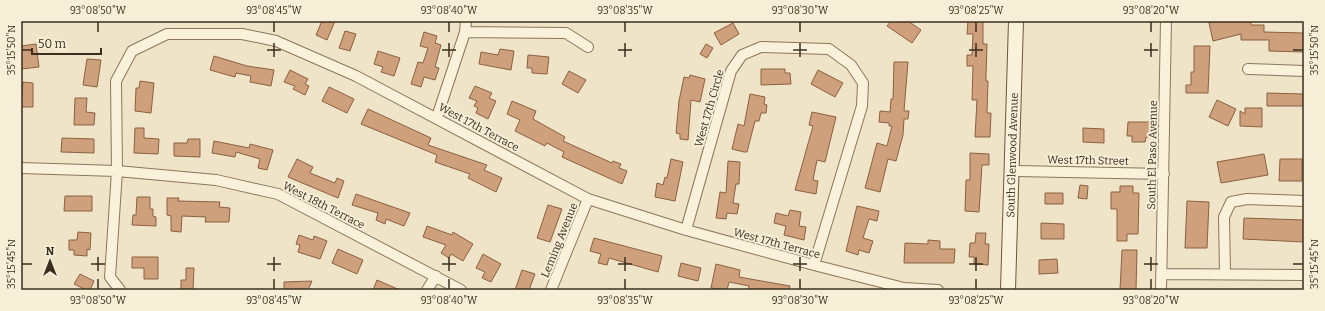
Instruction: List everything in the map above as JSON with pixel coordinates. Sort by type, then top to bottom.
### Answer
[{"type":"street","points":[[437,117],[466,32],[466,21]]},
{"type":"street","name":"South Glenwood Avenue","points":[[1008,290],[1016,21]]},
{"type":"street","name":"South El Paso Avenue","points":[[1161,290],[1166,21]]},
{"type":"street","points":[[466,32],[566,33],[588,47]]},
{"type":"street","name":"West 17th Terrace","points":[[120,290],[110,277],[117,171],[116,81],[132,51],[167,34],[242,34],[276,41],[356,76],[437,117],[588,199],[686,230],[814,265],[904,288],[938,290]]},
{"type":"street","name":"West 17th Circle","points":[[686,230],[731,71],[742,55],[761,47],[829,49],[851,65],[862,83],[862,106],[814,265]]},
{"type":"street","points":[[1248,69],[1304,71]]},
{"type":"street","name":"West 18th Terrace","points":[[21,168],[117,171],[216,180],[278,194],[461,290]]},
{"type":"street","name":"West 17th Street","points":[[1012,171],[1164,174]]},
{"type":"street","name":"Leming Avenue","points":[[551,290],[588,199]]},
{"type":"street","points":[[1226,273],[1224,217],[1231,202],[1248,199],[1304,202]]},
{"type":"street","points":[[1161,274],[1226,273],[1304,275]]},
{"type":"street","points":[[426,290],[436,276]]},
{"type":"building","points":[[322,21],[335,21],[327,40],[316,35]]},
{"type":"building","points":[[891,21],[908,21],[921,30],[912,43],[887,26]]},
{"type":"building","points":[[968,21],[983,21],[983,44],[987,44],[987,113],[991,113],[990,137],[975,137],[977,100],[972,100],[973,66],[967,66],[967,55],[972,55],[973,34],[967,34]]},
{"type":"building","points":[[1217,21],[1251,21],[1251,25],[1264,25],[1264,32],[1304,33],[1304,52],[1269,51],[1269,40],[1241,40],[1241,34],[1213,41],[1209,23]]},
{"type":"building","points":[[733,23],[739,34],[721,45],[714,33]]},
{"type":"building","points":[[345,31],[356,34],[350,51],[339,48]]},
{"type":"building","points":[[424,32],[437,36],[435,43],[441,45],[435,67],[439,68],[435,80],[424,77],[421,87],[411,84],[418,62],[423,63],[428,48],[420,46]]},
{"type":"building","points":[[36,44],[39,67],[21,69],[21,46]]},
{"type":"building","points":[[706,44],[713,48],[707,58],[700,54]]},
{"type":"building","points":[[1194,46],[1210,46],[1208,93],[1186,93],[1186,85],[1191,85],[1191,72],[1194,72]]},
{"type":"building","points":[[500,49],[514,51],[511,70],[479,64],[481,52],[498,55]]},
{"type":"building","points":[[378,51],[400,58],[394,76],[381,72],[383,67],[374,64]]},
{"type":"building","points":[[528,55],[549,57],[547,74],[532,73],[532,68],[527,68]]},
{"type":"building","points":[[214,56],[247,66],[274,70],[271,86],[250,82],[251,76],[236,73],[235,77],[210,70]]},
{"type":"building","points":[[87,59],[101,60],[97,87],[83,85]]},
{"type":"building","points":[[894,62],[908,62],[904,111],[909,111],[908,119],[904,119],[903,135],[896,161],[888,159],[880,192],[865,188],[877,143],[887,146],[892,126],[889,126],[889,123],[879,122],[880,111],[890,112],[891,99],[893,99]]},
{"type":"building","points":[[761,69],[785,69],[785,73],[790,73],[791,84],[761,85]]},
{"type":"building","points":[[290,70],[308,79],[305,84],[309,86],[305,95],[293,89],[295,86],[284,82]]},
{"type":"building","points":[[818,70],[843,83],[835,97],[811,84]]},
{"type":"building","points":[[569,71],[586,80],[578,93],[562,84]]},
{"type":"building","points":[[690,75],[705,79],[700,102],[691,100],[688,140],[680,139],[680,134],[676,133],[679,101],[684,77],[689,78]]},
{"type":"building","points":[[140,81],[154,83],[151,113],[135,111],[136,88],[139,88]]},
{"type":"building","points":[[23,82],[33,83],[33,107],[21,107]]},
{"type":"building","points":[[475,86],[492,93],[489,98],[496,101],[488,119],[476,113],[478,108],[474,106],[477,101],[469,98]]},
{"type":"building","points":[[329,87],[354,99],[347,113],[322,101]]},
{"type":"building","points":[[1267,93],[1304,94],[1304,106],[1267,106]]},
{"type":"building","points":[[750,94],[765,97],[764,104],[767,105],[766,113],[761,113],[759,121],[755,121],[747,152],[744,152],[732,149],[738,124],[744,126]]},
{"type":"building","points":[[75,98],[87,98],[86,112],[95,113],[94,125],[74,125]]},
{"type":"building","points":[[1217,100],[1236,109],[1228,126],[1209,117]]},
{"type":"building","points":[[512,101],[536,111],[533,119],[565,137],[563,141],[612,163],[613,161],[621,164],[619,168],[627,171],[622,184],[562,157],[564,152],[547,143],[545,146],[515,131],[520,120],[507,114]]},
{"type":"building","points":[[1245,108],[1262,108],[1262,127],[1240,126],[1240,111],[1245,114]]},
{"type":"building","points":[[368,109],[431,138],[428,145],[487,165],[484,170],[502,178],[496,192],[468,178],[470,174],[435,162],[437,155],[361,124]]},
{"type":"building","points":[[812,112],[836,117],[825,162],[817,160],[813,180],[818,181],[816,194],[795,190],[813,126],[809,125]]},
{"type":"building","points":[[1128,122],[1151,122],[1150,137],[1146,137],[1145,142],[1132,142],[1132,136],[1127,136]]},
{"type":"building","points":[[135,128],[144,128],[144,138],[159,139],[158,154],[134,153]]},
{"type":"building","points":[[1083,128],[1104,129],[1104,143],[1083,142]]},
{"type":"building","points":[[62,138],[94,139],[94,153],[61,152]]},
{"type":"building","points":[[188,139],[200,139],[200,157],[174,156],[174,143],[187,143]]},
{"type":"building","points":[[214,141],[249,148],[250,144],[273,150],[267,170],[258,168],[260,159],[236,152],[235,157],[212,153]]},
{"type":"building","points":[[970,153],[989,154],[989,165],[982,165],[979,212],[965,211],[966,180],[970,180]]},
{"type":"building","points":[[1264,154],[1268,175],[1221,183],[1217,162]]},
{"type":"building","points":[[297,159],[313,167],[310,173],[335,183],[337,178],[344,181],[338,198],[288,177]]},
{"type":"building","points":[[671,159],[683,162],[675,201],[655,197],[657,183],[663,185],[665,177],[667,178]]},
{"type":"building","points":[[1280,159],[1302,159],[1302,181],[1279,181]]},
{"type":"building","points":[[728,161],[740,162],[739,184],[736,184],[733,203],[739,204],[737,214],[727,213],[726,219],[716,218],[720,192],[726,193]]},
{"type":"building","points":[[1080,185],[1088,186],[1087,199],[1078,198]]},
{"type":"building","points":[[1120,186],[1133,186],[1133,193],[1139,193],[1138,234],[1127,234],[1127,241],[1117,241],[1117,209],[1111,209],[1111,192],[1120,192]]},
{"type":"building","points":[[1045,193],[1063,193],[1063,204],[1045,204]]},
{"type":"building","points":[[356,194],[410,213],[404,226],[386,219],[385,224],[376,220],[378,213],[352,205]]},
{"type":"building","points":[[65,196],[92,196],[92,211],[64,211]]},
{"type":"building","points":[[137,197],[150,197],[150,209],[153,209],[153,216],[156,217],[156,226],[132,225],[133,215],[136,215]]},
{"type":"building","points":[[167,198],[179,198],[178,201],[220,202],[219,207],[230,208],[229,222],[205,222],[206,217],[182,216],[181,232],[171,231],[171,216],[167,215]]},
{"type":"building","points":[[1187,201],[1209,202],[1207,248],[1185,248]]},
{"type":"building","points":[[548,205],[562,209],[550,242],[537,238]]},
{"type":"building","points":[[857,206],[879,211],[877,221],[869,219],[863,238],[873,241],[869,253],[859,250],[858,255],[846,251]]},
{"type":"building","points":[[790,210],[801,212],[799,226],[806,227],[804,240],[784,235],[786,226],[774,223],[776,213],[788,216]]},
{"type":"building","points":[[1244,218],[1304,220],[1304,242],[1243,239]]},
{"type":"building","points":[[1041,223],[1064,224],[1064,239],[1041,239]]},
{"type":"building","points":[[427,226],[452,235],[453,232],[473,244],[463,261],[451,254],[449,258],[441,253],[446,245],[423,237]]},
{"type":"building","points":[[78,232],[91,233],[90,250],[87,249],[87,256],[74,255],[74,250],[69,250],[69,240],[77,240]]},
{"type":"building","points":[[976,233],[986,233],[985,244],[989,244],[988,265],[974,264],[974,257],[969,257],[970,243],[975,243]]},
{"type":"building","points":[[299,235],[313,240],[314,236],[327,241],[320,259],[298,252],[300,245],[296,244]]},
{"type":"building","points":[[594,238],[662,256],[658,272],[609,258],[607,265],[598,263],[601,254],[590,251]]},
{"type":"building","points":[[928,240],[940,241],[940,249],[955,249],[954,263],[904,263],[905,243],[928,244]]},
{"type":"building","points":[[338,249],[363,260],[357,274],[332,263]]},
{"type":"building","points":[[1122,250],[1137,250],[1136,290],[1120,290]]},
{"type":"building","points":[[483,254],[501,264],[491,282],[482,278],[485,272],[476,268]]},
{"type":"building","points":[[132,257],[158,257],[158,279],[144,279],[144,268],[132,268]]},
{"type":"building","points":[[1057,259],[1058,273],[1039,274],[1039,260]]},
{"type":"building","points":[[681,263],[701,268],[698,281],[678,276]]},
{"type":"building","points":[[716,264],[740,270],[739,277],[790,286],[789,290],[748,290],[749,286],[729,282],[727,290],[711,288]]},
{"type":"building","points":[[186,268],[194,268],[193,290],[181,290],[181,280],[186,280]]},
{"type":"building","points":[[522,270],[535,274],[529,290],[515,290]]},
{"type":"building","points":[[80,274],[94,281],[90,290],[86,290],[74,284]]},
{"type":"building","points":[[377,280],[400,290],[373,290]]},
{"type":"building","points":[[312,281],[308,290],[284,290],[284,282]]}]
